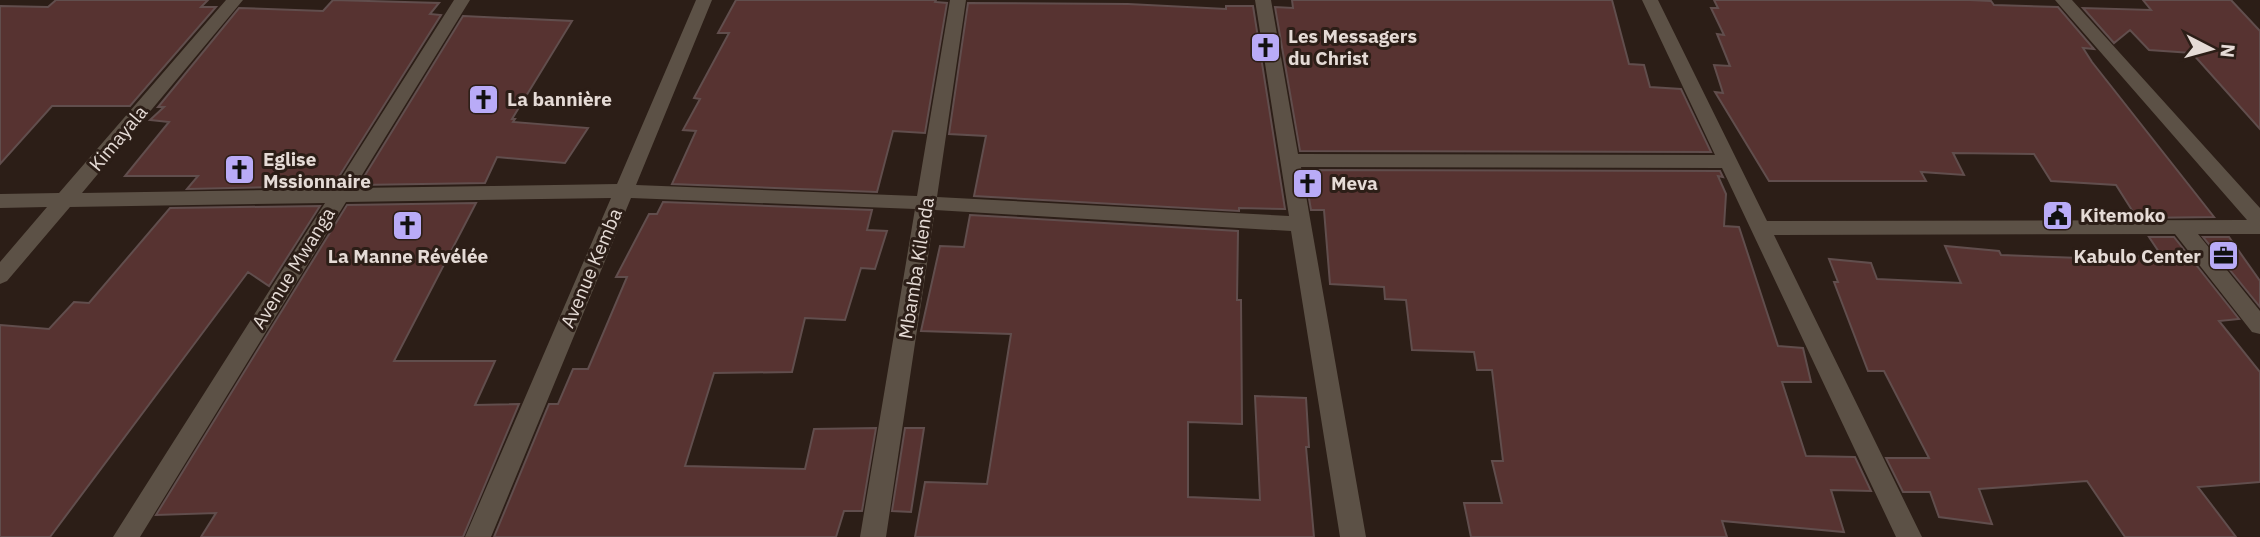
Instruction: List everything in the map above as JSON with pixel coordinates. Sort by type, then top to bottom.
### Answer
[{"type":"street","name":"Kimayala","points":[[0,276],[235,0]]},
{"type":"street","name":"Avenue Mwanga","points":[[126,537],[462,0]]},
{"type":"street","name":"Avenue Kemba","points":[[478,537],[704,0]]},
{"type":"street","name":"Mbamba Kilenda","points":[[873,537],[958,0]]},
{"type":"street","points":[[1263,0],[1353,537]]},
{"type":"street","points":[[1650,0],[1909,537]]},
{"type":"street","points":[[2063,0],[2260,221]]},
{"type":"street","points":[[1288,160],[1728,162]]},
{"type":"street","points":[[0,201],[624,191],[926,203],[1299,224]]},
{"type":"street","points":[[1760,228],[2260,227]]},
{"type":"street","points":[[2181,228],[2260,326]]},
{"type":"building","points":[[56,0],[208,0],[201,7],[216,7],[130,106],[52,106],[0,164],[0,6],[48,7]]},
{"type":"building","points":[[333,0],[439,3],[430,14],[441,15],[333,186],[187,189],[198,176],[125,176],[169,122],[150,120],[164,107],[158,107],[239,8],[323,11]]},
{"type":"building","points":[[736,0],[936,0],[935,2],[947,3],[925,133],[893,131],[877,192],[672,184],[696,131],[683,130],[700,99],[694,98],[729,33],[718,33]]},
{"type":"building","points":[[1292,0],[1612,0],[1629,64],[1644,65],[1650,87],[1681,89],[1711,152],[1300,151],[1275,7],[1293,8]]},
{"type":"building","points":[[1714,0],[1970,0],[1991,1],[1994,5],[2058,7],[2094,49],[2083,48],[2092,62],[2214,217],[2137,218],[2116,185],[2051,181],[2034,154],[1953,153],[1964,175],[1921,172],[1926,181],[1769,181],[1715,92],[1723,93],[1714,65],[1730,66],[1717,34],[1724,35],[1711,8],[1718,8]]},
{"type":"building","points":[[2143,0],[2231,0],[2260,31],[2260,129],[2192,53],[2149,50],[2130,30],[2114,43],[2083,8],[2151,10]]},
{"type":"building","points":[[968,3],[1128,4],[1226,9],[1226,6],[1253,6],[1285,209],[1239,208],[1239,211],[974,196],[986,136],[949,134]]},
{"type":"building","points":[[463,16],[572,21],[512,119],[515,119],[513,122],[588,128],[565,163],[497,157],[485,183],[359,185]]},
{"type":"building","points":[[1304,170],[1720,171],[1723,177],[1718,176],[1726,194],[1724,226],[1739,227],[1778,346],[1803,348],[1811,382],[1782,382],[1806,456],[1855,457],[1871,491],[1831,490],[1844,532],[1722,521],[1727,537],[1471,537],[1464,503],[1502,503],[1492,461],[1503,461],[1492,370],[1477,370],[1474,352],[1412,350],[1406,300],[1385,299],[1384,287],[1330,284],[1324,210],[1311,210]]},
{"type":"building","points":[[663,202],[872,210],[867,230],[887,231],[875,269],[861,268],[845,320],[805,318],[792,372],[714,373],[685,466],[805,469],[814,429],[876,428],[862,511],[844,511],[836,537],[494,537],[549,404],[558,404],[573,369],[588,369],[627,277],[616,277],[649,214],[657,214]]},
{"type":"building","points":[[476,203],[394,361],[495,361],[475,405],[519,404],[463,537],[201,537],[216,513],[156,515],[347,205]]},
{"type":"building","points":[[320,206],[269,286],[248,272],[50,537],[0,537],[0,325],[49,329],[74,302],[89,303],[170,208]]},
{"type":"building","points":[[970,215],[1238,231],[1237,300],[1241,300],[1242,424],[1188,422],[1188,497],[1260,500],[1255,396],[1306,398],[1309,447],[1306,447],[1314,537],[915,537],[925,482],[987,484],[1011,334],[921,331],[940,246],[964,247]]},
{"type":"building","points":[[2149,237],[2174,237],[2239,319],[2219,321],[2260,372],[2260,482],[2198,487],[2236,537],[2125,537],[2087,481],[1979,489],[1992,524],[1939,517],[1930,492],[1903,492],[1886,458],[1929,458],[1884,371],[1868,371],[1834,282],[1838,282],[1829,259],[1871,263],[1877,279],[1961,283],[1945,246],[1999,251],[2001,255],[2136,260],[2134,256],[2163,258]]},
{"type":"building","points":[[2203,237],[2229,237],[2260,281],[2260,307]]},
{"type":"building","points":[[905,428],[924,428],[911,512],[892,511]]},
{"type":"place","name":"Les Messagers du Christ","points":[[1265,47]]},
{"type":"place","name":"La bannière","points":[[484,99]]},
{"type":"place","name":"Eglise Mssionnaire","points":[[240,170]]},
{"type":"place","name":"Meva","points":[[1308,183]]},
{"type":"place","name":"Kitemoko","points":[[2057,215]]},
{"type":"place","name":"La Manne Révélée","points":[[408,225]]},
{"type":"place","name":"Kabulo Center","points":[[2224,256]]}]
